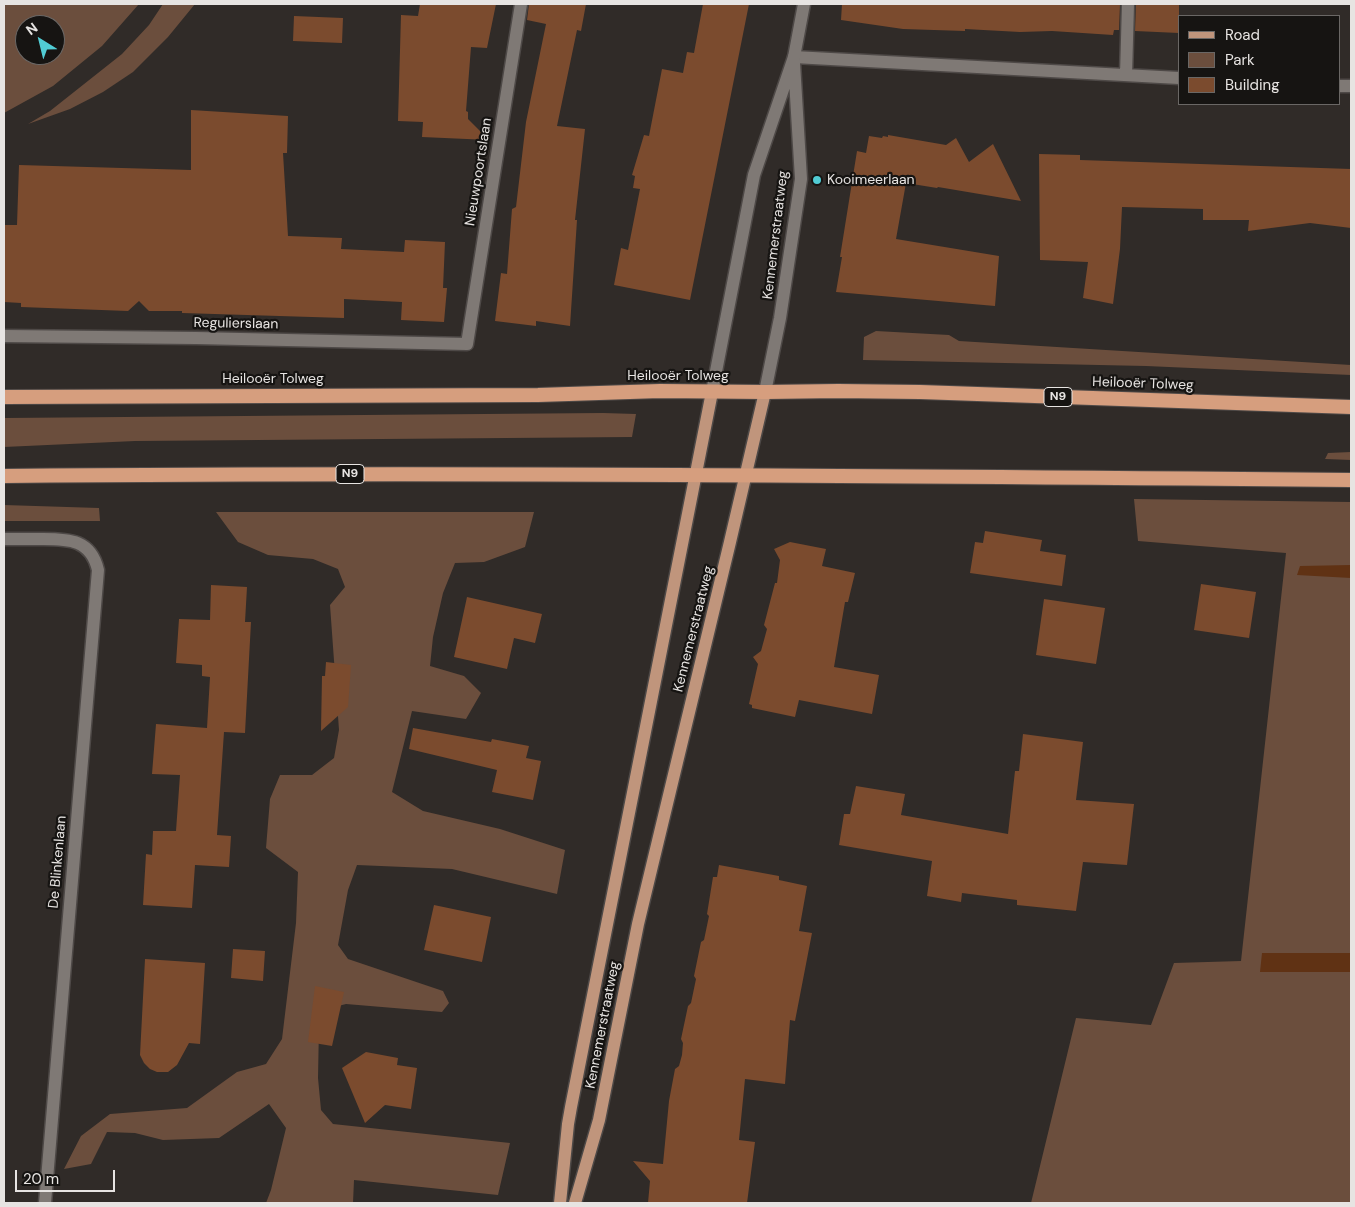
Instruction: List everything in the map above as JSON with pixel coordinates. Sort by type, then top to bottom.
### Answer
[{"type":"highway","name":"Heilooër Tolweg","points":[[4,396],[538,395],[660,391],[920,392],[1351,407]]},
{"type":"highway","name":"N9","points":[[4,476],[225,474],[745,475],[1351,480]]},
{"type":"main road","name":"Kennemerstraatweg","points":[[560,1203],[569,1115],[712,392]]},
{"type":"main road","name":"Kennemerstraatweg","points":[[575,1203],[599,1120],[638,924],[765,392]]},
{"type":"street","name":"Nieuwpoortslaan","points":[[467,344],[521,4]]},
{"type":"street","name":"Kennemerstraatweg","points":[[712,392],[754,175],[794,57],[804,4]]},
{"type":"street","points":[[1126,75],[1128,4]]},
{"type":"street","name":"Kennemerstraatweg","points":[[765,392],[780,318],[801,180],[794,57]]},
{"type":"street","points":[[794,57],[1178,78]]},
{"type":"street","name":"Regulierslaan","points":[[4,336],[467,344]]},
{"type":"street","name":"De Blinkenlaan","points":[[4,539],[66,539],[79,544],[89,551],[95,560],[98,570],[45,1203]]},
{"type":"green space","points":[[4,4],[139,4],[102,46],[53,86],[4,113]]},
{"type":"green space","points":[[163,4],[195,4],[168,37],[133,72],[103,92],[70,109],[28,124],[50,111],[122,54],[149,25]]},
{"type":"green space","points":[[876,331],[949,335],[959,341],[1351,365],[1351,375],[1146,366],[863,360],[864,337]]},
{"type":"green space","points":[[636,414],[632,437],[135,441],[4,447],[4,418]]},
{"type":"green space","points":[[1351,452],[1351,460],[1325,459],[1328,453]]},
{"type":"green space","points":[[1134,499],[1351,502],[1351,1203],[1031,1203],[1076,1018],[1151,1025],[1174,963],[1241,961],[1286,553],[1138,541]]},
{"type":"green space","points":[[4,505],[99,508],[100,521],[4,521]]},
{"type":"green space","points":[[216,512],[534,512],[525,547],[484,562],[455,563],[443,593],[433,637],[430,666],[464,676],[481,693],[466,719],[412,711],[392,792],[423,811],[500,829],[565,850],[557,894],[452,869],[357,865],[348,890],[338,945],[348,959],[443,991],[449,1003],[442,1012],[346,1004],[327,1009],[319,1026],[318,1078],[321,1110],[333,1124],[510,1143],[498,1195],[354,1180],[353,1203],[266,1203],[286,1128],[269,1104],[219,1138],[163,1140],[135,1133],[107,1132],[91,1164],[64,1169],[81,1136],[110,1114],[187,1108],[237,1072],[266,1064],[282,1039],[296,923],[298,872],[266,848],[270,799],[280,775],[312,775],[334,758],[339,730],[330,605],[345,587],[338,569],[313,559],[268,555],[238,542]]},
{"type":"shaded area","points":[[1351,565],[1351,578],[1297,575],[1300,566]]},
{"type":"shaded area","points":[[1262,953],[1351,953],[1351,972],[1260,972]]},
{"type":"building","points":[[420,4],[496,4],[487,48],[471,47],[466,111],[468,112],[468,119],[489,140],[422,137],[423,122],[398,121],[401,15],[418,16]]},
{"type":"building","points":[[529,4],[586,4],[581,31],[577,30],[557,126],[585,129],[575,220],[577,220],[570,326],[536,321],[536,326],[495,321],[501,273],[507,274],[512,209],[516,207],[526,122],[546,24],[527,20]]},
{"type":"building","points":[[703,4],[749,4],[690,300],[614,285],[621,248],[628,250],[640,189],[633,188],[635,176],[632,175],[644,135],[649,136],[662,69],[683,73],[687,52],[694,53]]},
{"type":"building","points":[[842,4],[1120,4],[1119,30],[1114,30],[1113,35],[1052,31],[903,29],[841,20]]},
{"type":"building","points":[[1136,4],[1179,4],[1178,33],[1135,31]]},
{"type":"building","points":[[294,16],[343,18],[342,43],[293,41]]},
{"type":"building","points":[[191,110],[288,116],[287,153],[283,153],[288,236],[342,238],[341,249],[404,252],[405,240],[445,242],[443,288],[447,288],[444,322],[401,320],[402,302],[344,299],[344,318],[149,311],[139,301],[128,311],[21,307],[21,303],[4,302],[4,225],[17,225],[19,165],[191,170]]},
{"type":"building","points":[[888,135],[946,145],[956,138],[969,162],[993,144],[1021,201],[906,183],[896,239],[999,256],[995,306],[836,292],[857,151],[866,153],[869,136],[882,138],[883,136],[888,137]]},
{"type":"building","points":[[1039,154],[1080,155],[1080,160],[1351,169],[1351,228],[1310,223],[1248,231],[1249,220],[1203,220],[1203,209],[1122,207],[1120,249],[1113,304],[1083,298],[1088,262],[1040,260]]},
{"type":"building","points":[[985,531],[1042,540],[1040,551],[1066,555],[1062,586],[970,573],[975,542],[983,543]]},
{"type":"building","points":[[790,542],[826,549],[822,566],[855,573],[848,602],[845,602],[834,667],[879,675],[872,714],[799,700],[795,717],[752,708],[752,705],[749,704],[758,664],[753,657],[761,651],[767,629],[764,625],[775,583],[777,583],[780,560],[774,549]]},
{"type":"building","points":[[1201,584],[1256,592],[1249,638],[1194,630]]},
{"type":"building","points":[[211,585],[247,587],[245,622],[251,622],[245,733],[224,732],[217,835],[231,836],[229,867],[195,865],[192,908],[143,905],[146,854],[152,855],[153,831],[176,831],[180,775],[152,774],[156,724],[207,728],[210,677],[202,676],[202,665],[176,663],[179,619],[210,620]]},
{"type":"building","points":[[467,597],[542,614],[535,643],[514,638],[507,669],[454,657]]},
{"type":"building","points":[[1044,599],[1105,608],[1096,664],[1036,655]]},
{"type":"building","points":[[326,662],[351,665],[348,707],[321,731],[322,676],[325,676]]},
{"type":"building","points":[[413,728],[491,742],[492,739],[529,746],[526,758],[541,761],[533,800],[492,792],[497,770],[409,749]]},
{"type":"building","points":[[1023,734],[1083,742],[1076,800],[1134,804],[1127,865],[1083,862],[1076,911],[1017,905],[1017,900],[962,893],[961,902],[927,896],[932,861],[839,845],[844,814],[850,814],[856,786],[905,794],[901,815],[1008,834],[1015,771],[1019,771]]},
{"type":"building","points":[[719,865],[779,876],[779,880],[807,886],[799,931],[812,933],[795,1021],[790,1020],[785,1084],[745,1079],[739,1140],[755,1142],[747,1203],[648,1203],[650,1181],[633,1161],[663,1164],[669,1101],[675,1069],[679,1066],[682,1055],[683,1043],[681,1039],[696,979],[694,976],[701,942],[704,940],[709,916],[707,914],[713,877],[717,877]]},
{"type":"building","points":[[434,905],[491,917],[482,962],[424,950]]},
{"type":"building","points":[[233,949],[265,951],[263,981],[231,978]]},
{"type":"building","points":[[145,959],[205,963],[200,1044],[189,1043],[177,1065],[168,1072],[157,1072],[150,1069],[140,1055]]},
{"type":"building","points":[[315,986],[344,992],[332,1046],[308,1042]]},
{"type":"building","points":[[366,1052],[398,1058],[397,1065],[417,1068],[411,1109],[385,1105],[365,1123],[342,1068]]},
{"type":"place","name":"Kooimeerlaan","points":[[817,180]]}]
